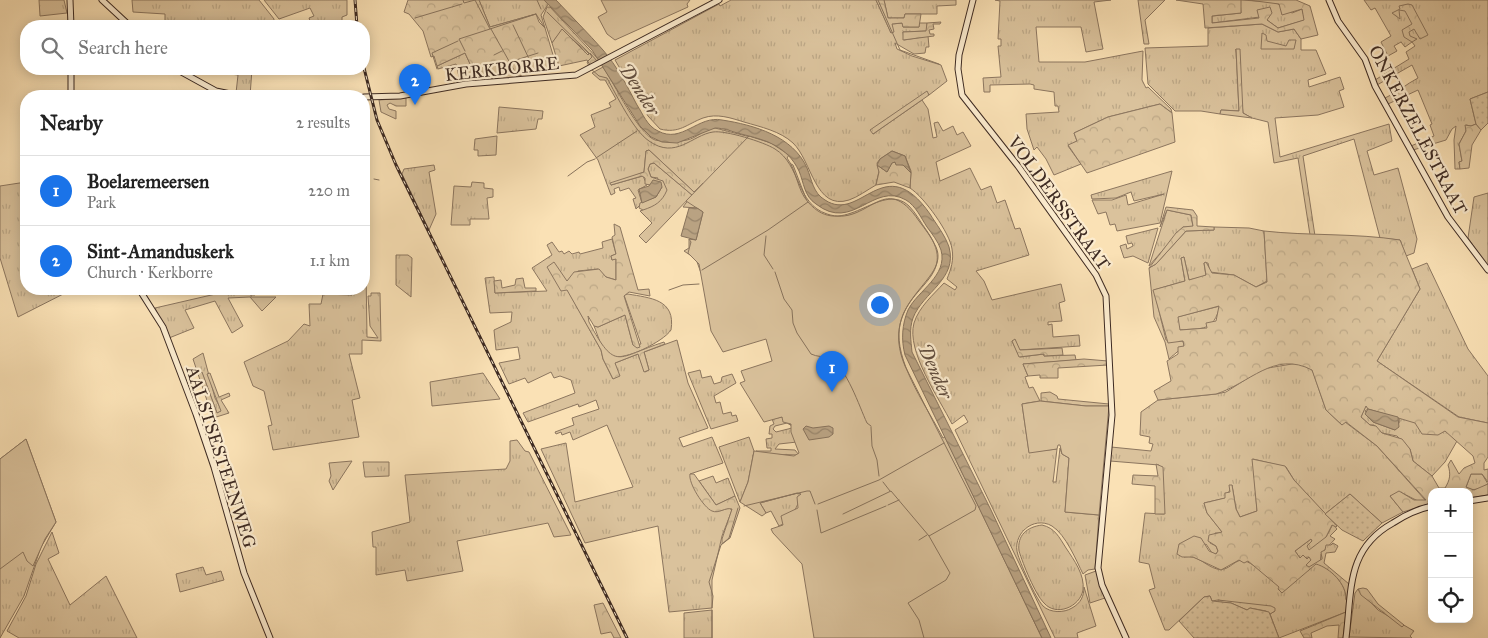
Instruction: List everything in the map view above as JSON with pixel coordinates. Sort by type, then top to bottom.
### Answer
[{"type":"street","points":[[68,0],[71,20]]},
{"type":"street","points":[[103,0],[123,20]]},
{"type":"street","name":"KERKBORRE","points":[[370,97],[400,96],[466,84],[576,75],[605,62],[719,0]]},
{"type":"street","name":"VOLDERSSTRAAT","points":[[974,0],[959,54],[959,76],[962,95],[1018,166],[1096,275],[1106,296],[1112,415],[1098,568],[1102,585],[1126,638]]},
{"type":"street","name":"ONKERZELESTRAAT","points":[[1330,0],[1338,22],[1365,59],[1375,86],[1448,217],[1488,270]]},
{"type":"street","points":[[71,75],[71,90]]},
{"type":"street","points":[[187,75],[214,90]]},
{"type":"street","name":"AALSTSESTEENWEG","points":[[143,295],[163,327],[196,414],[214,466],[244,573],[270,638]]},
{"type":"street","points":[[1473,500],[1488,498]]},
{"type":"street","points":[[1346,638],[1356,564],[1365,544],[1384,527],[1411,513],[1428,507]]},
{"type":"green space","points":[[39,0],[64,0],[67,13],[40,16]]},
{"type":"green space","points":[[132,0],[259,0],[274,19],[165,20],[165,14],[133,12]]},
{"type":"green space","points":[[264,0],[347,0],[347,15],[342,17],[342,20],[310,20],[309,18],[314,16],[310,8],[279,19]]},
{"type":"green space","points":[[408,0],[479,0],[490,27],[536,14],[539,22],[545,28],[556,67],[481,75],[482,79],[477,79],[465,53],[437,66],[434,56],[431,57],[423,31],[409,14],[404,12]]},
{"type":"green space","points":[[479,0],[544,0],[549,3],[541,15],[545,28],[536,14],[490,27]]},
{"type":"green space","points":[[601,0],[690,0],[687,4],[688,7],[615,40],[607,34],[598,17],[607,12]]},
{"type":"green space","points":[[731,0],[876,0],[891,33],[891,24],[903,23],[903,27],[919,27],[919,23],[927,23],[927,31],[903,32],[904,40],[928,36],[929,47],[926,47],[925,53],[914,54],[895,43],[897,49],[941,65],[947,81],[929,95],[927,92],[873,134],[922,100],[928,109],[933,138],[937,137],[934,123],[938,122],[943,131],[953,126],[957,135],[963,132],[971,146],[936,162],[940,181],[970,168],[981,190],[991,186],[997,203],[1005,200],[1015,229],[1020,228],[1029,255],[976,271],[984,281],[992,300],[1061,284],[1065,301],[1059,303],[1062,321],[1048,322],[1048,325],[1052,324],[1053,337],[1079,335],[1080,346],[1019,350],[1015,340],[1012,341],[1020,357],[1044,354],[1044,356],[1075,355],[1076,360],[1023,364],[1028,376],[1025,377],[1029,388],[1033,387],[1040,401],[1022,404],[1029,452],[1057,449],[1053,482],[1056,482],[1060,448],[1062,454],[1069,458],[1065,512],[1099,515],[1095,569],[1088,570],[1083,574],[1062,535],[1052,526],[1045,523],[1031,525],[1025,529],[1018,540],[1017,548],[1029,582],[1040,602],[1049,610],[1057,612],[1072,608],[1081,599],[1084,587],[1096,626],[1077,633],[1078,638],[1055,638],[955,430],[968,422],[964,415],[952,424],[919,360],[913,334],[916,317],[944,283],[955,290],[957,287],[947,279],[953,253],[947,234],[936,216],[910,188],[911,171],[905,156],[892,151],[880,159],[877,163],[879,171],[876,185],[852,199],[838,201],[829,198],[821,192],[793,143],[776,132],[719,116],[703,118],[683,128],[672,130],[660,129],[648,116],[615,60],[719,4],[720,6]]},
{"type":"green space","points":[[876,0],[884,0],[888,18],[904,18],[905,14],[921,14],[919,27],[903,27],[902,23],[892,24],[894,32],[891,33]]},
{"type":"green space","points":[[884,0],[956,0],[956,5],[937,6],[937,14],[905,14],[904,18],[888,18]]},
{"type":"green space","points":[[995,0],[1111,0],[1094,2],[1103,49],[1086,52],[1081,27],[1036,27],[1039,62],[1085,62],[1143,51],[1142,80],[1146,88],[1148,87],[1171,109],[1172,113],[1160,104],[1108,117],[1074,133],[1077,141],[1068,146],[1081,164],[1054,175],[1037,147],[1034,150],[1027,129],[1026,114],[1059,112],[1058,106],[1055,106],[1054,92],[1034,89],[1034,85],[1030,84],[990,85],[990,92],[984,92],[983,78],[1001,77],[998,46],[1001,46],[1001,39],[998,39],[1000,1]]},
{"type":"green space","points":[[1138,0],[1165,0],[1145,20],[1149,44],[1144,44]]},
{"type":"green space","points":[[1176,0],[1241,0],[1241,13],[1212,16],[1212,23],[1259,18],[1257,10],[1270,7],[1272,13],[1267,20],[1278,28],[1304,20],[1302,9],[1282,15],[1279,4],[1248,0],[1296,0],[1310,6],[1318,35],[1301,39],[1294,29],[1278,32],[1262,24],[1205,28],[1203,4]]},
{"type":"green space","points":[[1240,0],[1275,2],[1292,13],[1302,9],[1305,20],[1278,28],[1267,20],[1268,16],[1212,23],[1212,16],[1241,13]]},
{"type":"green space","points":[[1364,0],[1488,0],[1488,92],[1470,99],[1476,124],[1466,125],[1466,131],[1459,144],[1462,161],[1459,162],[1460,169],[1455,169],[1454,140],[1456,126],[1452,129],[1446,140],[1413,150],[1411,146],[1434,136],[1430,125],[1432,124],[1418,90],[1388,104],[1385,98],[1418,78],[1412,65],[1377,85],[1375,80],[1409,59],[1406,52],[1415,46],[1412,42],[1405,47],[1401,42],[1394,46],[1397,51],[1388,56],[1381,42],[1391,36],[1375,8],[1371,10]]},
{"type":"green space","points":[[1412,5],[1428,35],[1420,39],[1414,29],[1409,32],[1410,36],[1417,39],[1412,42],[1404,37],[1402,30],[1412,24],[1405,11],[1399,10],[1400,19],[1392,13],[1400,9],[1399,6]]},
{"type":"green space","points":[[547,7],[550,7],[599,60],[597,61],[562,30],[552,43],[543,17]]},
{"type":"green space","points":[[941,22],[940,24],[933,24],[934,29],[929,30],[930,34],[934,34],[934,36],[903,40],[903,32],[926,31],[927,23]]},
{"type":"green space","points":[[1262,24],[1278,32],[1294,29],[1301,39],[1301,50],[1316,50],[1326,74],[1308,80],[1309,87],[1340,77],[1344,89],[1339,91],[1344,107],[1318,115],[1275,118],[1280,157],[1389,124],[1392,141],[1367,151],[1374,175],[1398,168],[1417,239],[1414,253],[1406,256],[1400,240],[1380,238],[1354,139],[1303,156],[1315,236],[1310,235],[1298,158],[1274,163],[1268,122],[1252,118],[1243,113],[1236,49],[1239,111],[1221,110],[1220,114],[1201,111],[1175,111],[1148,84],[1145,48],[1208,46],[1208,28]]},
{"type":"green space","points":[[562,29],[588,55],[590,53],[597,61],[590,65],[587,60],[559,66],[552,43]]},
{"type":"green space","points":[[1262,33],[1266,35],[1267,41],[1286,46],[1289,40],[1296,40],[1294,49],[1261,49]]},
{"type":"green space","points":[[1236,49],[1240,49],[1243,113],[1252,118],[1220,114],[1221,110],[1239,111]]},
{"type":"green space","points":[[465,53],[477,79],[460,81],[456,64],[438,69],[437,66]]},
{"type":"green space","points":[[556,67],[506,79],[482,79],[481,75]]},
{"type":"green space","points":[[603,67],[634,118],[648,136],[658,141],[680,141],[691,139],[707,130],[715,128],[771,143],[766,150],[793,165],[807,201],[702,184],[694,192],[649,150],[646,151],[644,172],[611,185],[643,176],[647,185],[638,190],[642,203],[636,209],[633,199],[636,198],[629,188],[620,191],[619,187],[614,189],[615,193],[611,195],[598,160],[580,135],[595,127],[591,115],[611,107],[609,103],[616,99],[605,80],[600,80],[592,73]]},
{"type":"green space","points":[[238,75],[252,75],[250,90],[236,90]]},
{"type":"green space","points":[[927,91],[929,95],[873,134],[870,130]]},
{"type":"green space","points":[[1488,92],[1488,123],[1481,130],[1476,124],[1470,99]]},
{"type":"green space","points":[[406,98],[406,106],[396,106],[390,103],[387,105],[389,109],[396,111],[396,119],[381,112],[379,100]]},
{"type":"green space","points":[[1160,104],[1172,113],[1175,142],[1087,173],[1068,145],[1077,141],[1074,133],[1108,117]]},
{"type":"green space","points":[[499,107],[543,111],[542,119],[538,119],[536,129],[497,133]]},
{"type":"green space","points":[[1476,124],[1481,130],[1472,145],[1469,168],[1460,169],[1459,162],[1462,161],[1459,144],[1466,131],[1465,125],[1471,126]]},
{"type":"green space","points":[[497,136],[496,155],[478,156],[478,150],[474,150],[475,139]]},
{"type":"green space","points":[[749,136],[771,143],[789,155],[787,158],[804,197],[821,213],[834,216],[848,214],[886,200],[898,200],[909,206],[927,231],[936,247],[937,261],[933,272],[909,304],[902,318],[899,334],[903,360],[922,401],[943,438],[945,437],[1042,638],[814,638],[802,564],[771,529],[783,525],[781,516],[798,508],[797,497],[801,494],[797,493],[760,503],[766,513],[762,516],[740,502],[748,482],[754,451],[794,456],[799,453],[791,432],[791,424],[783,422],[782,417],[764,422],[740,383],[745,381],[741,371],[772,361],[766,339],[723,352],[711,331],[699,264],[688,253],[691,242],[689,239],[696,240],[703,212],[686,201]]},
{"type":"green space","points":[[649,150],[694,192],[703,183],[701,273],[696,259],[684,251],[689,248],[689,239],[695,240],[697,208],[683,207],[692,195],[654,163],[650,164],[648,169],[651,177],[663,181],[667,190],[660,201],[651,207],[643,210],[639,208],[640,203],[656,197],[662,187],[645,184],[645,178],[642,176],[611,185],[610,183],[644,172],[646,151]]},
{"type":"green space","points":[[893,161],[896,164],[904,165],[911,173],[910,188],[894,182],[876,185],[879,172],[877,165],[887,172]]},
{"type":"green space","points":[[654,163],[692,195],[646,243],[639,236],[652,223],[640,211],[643,210],[658,178],[651,177],[648,169],[650,164]]},
{"type":"green space","points":[[434,165],[435,170],[429,172],[436,214],[429,230],[402,174],[404,169]]},
{"type":"green space","points":[[1172,171],[1160,223],[1117,231],[1115,224],[1110,225],[1106,212],[1098,214],[1092,200],[1112,200],[1126,195],[1128,205],[1164,194],[1134,201],[1131,192],[1116,198],[1092,199],[1091,195]]},
{"type":"green space","points":[[472,182],[484,183],[484,188],[493,189],[493,197],[487,198],[489,219],[470,219],[470,225],[451,225],[454,186],[471,187]]},
{"type":"green space","points":[[20,183],[20,295],[61,295],[18,317],[0,258],[0,186]]},
{"type":"green space","points":[[1488,193],[1488,267],[1468,238],[1474,197]]},
{"type":"green space","points":[[1166,207],[1193,210],[1197,216],[1197,226],[1214,227],[1214,230],[1186,231],[1156,264],[1149,268],[1176,233],[1183,227],[1193,226],[1191,215],[1167,210],[1160,227]]},
{"type":"green space","points":[[1167,210],[1191,215],[1193,227],[1183,227],[1149,266]]},
{"type":"green space","points":[[614,224],[620,227],[638,290],[649,289],[650,296],[629,292],[624,296],[640,347],[637,348],[633,345],[625,315],[598,327],[594,326],[588,316],[589,322],[598,338],[612,355],[619,357],[627,356],[664,342],[665,344],[644,352],[649,370],[644,372],[638,354],[615,363],[620,376],[613,379],[603,359],[601,350],[567,290],[561,291],[547,267],[554,262],[567,281],[574,272],[599,269],[606,277],[616,280],[616,259],[612,260],[611,256],[616,254],[612,237],[615,235]]},
{"type":"green space","points":[[1214,227],[1249,228],[1264,231],[1267,281],[1256,287],[1234,275],[1210,272],[1208,263],[1204,263],[1206,276],[1189,280],[1184,257],[1181,258],[1185,281],[1154,290],[1166,340],[1183,341],[1184,346],[1169,359],[1165,342],[1154,317],[1149,268],[1156,264],[1186,231],[1214,230]]},
{"type":"green space","points":[[1158,228],[1148,263],[1133,256],[1124,258],[1120,246],[1126,244],[1127,249],[1133,246],[1132,243],[1128,244],[1126,236]]},
{"type":"green space","points":[[1264,231],[1366,236],[1400,240],[1420,289],[1377,361],[1458,417],[1488,423],[1488,457],[1484,463],[1484,470],[1488,469],[1488,482],[1482,474],[1471,474],[1466,487],[1469,488],[1445,488],[1450,474],[1448,465],[1451,460],[1459,474],[1464,468],[1475,463],[1473,456],[1445,431],[1438,435],[1422,434],[1415,423],[1368,409],[1366,406],[1361,417],[1370,425],[1376,426],[1382,433],[1402,439],[1410,449],[1413,461],[1432,476],[1439,488],[1428,488],[1428,504],[1403,512],[1390,496],[1399,491],[1414,500],[1426,500],[1377,446],[1346,422],[1342,425],[1326,410],[1312,370],[1298,365],[1274,366],[1216,394],[1158,400],[1154,391],[1171,381],[1167,361],[1178,354],[1178,347],[1184,346],[1183,341],[1168,343],[1153,290],[1185,281],[1181,258],[1184,257],[1189,280],[1206,275],[1204,263],[1206,262],[1212,273],[1234,275],[1256,287],[1267,282]],"holes":[[[1219,306],[1216,321],[1206,323],[1207,328],[1180,330],[1178,317]]]},
{"type":"green space","points":[[612,239],[616,254],[611,256],[612,260],[616,258],[616,280],[606,277],[598,269],[578,271],[567,281],[562,276],[567,289],[601,350],[603,359],[613,379],[615,363],[638,354],[645,372],[649,370],[644,352],[677,340],[688,383],[708,428],[679,438],[683,447],[712,437],[723,463],[690,474],[719,511],[729,508],[732,510],[722,536],[712,580],[712,608],[669,612],[658,526],[585,543],[541,449],[566,443],[575,502],[633,487],[607,425],[573,440],[570,432],[562,435],[561,432],[556,434],[555,432],[574,425],[572,418],[599,409],[596,400],[579,407],[578,404],[528,422],[523,413],[575,393],[571,380],[560,376],[554,378],[551,372],[528,383],[525,378],[509,384],[499,363],[520,359],[518,347],[496,350],[494,330],[511,322],[512,312],[490,313],[485,278],[494,277],[495,293],[547,291],[532,268],[552,255],[547,245],[552,242],[559,252],[562,251],[564,254],[569,251],[572,254],[579,252],[580,254],[603,248],[602,242]]},
{"type":"green space","points":[[396,255],[408,255],[412,258],[411,297],[396,285]]},
{"type":"green space","points":[[1427,263],[1468,349],[1488,376],[1488,423],[1459,417],[1377,361],[1420,289],[1412,269]]},
{"type":"green space","points":[[523,278],[525,288],[536,288],[536,291],[495,293],[494,281],[501,280],[502,288],[515,285],[516,279]]},
{"type":"green space","points":[[371,293],[380,293],[381,341],[362,340],[362,354],[349,354],[360,398],[352,400],[359,437],[273,450],[268,426],[272,425],[264,391],[253,386],[244,362],[288,341],[304,324],[310,326],[309,304],[321,304],[323,295],[366,295],[367,337],[378,338],[370,326],[368,296],[371,296]]},
{"type":"green space","points":[[628,294],[653,299],[665,306],[671,320],[671,330],[652,345],[634,353],[618,357],[612,356],[603,347],[594,326],[598,327],[625,315],[633,345],[641,344],[624,295]]},
{"type":"green space","points":[[211,295],[276,297],[262,311],[250,297],[228,298],[243,326],[232,333],[215,301],[185,310],[194,328],[169,338],[155,308]]},
{"type":"green space","points":[[1220,306],[1214,320],[1206,327],[1179,330],[1177,317]]},
{"type":"green space","points":[[1015,339],[1020,350],[1062,348],[1063,355],[1044,356],[1044,354],[1019,357],[1012,341]]},
{"type":"green space","points":[[203,353],[215,398],[222,411],[217,413],[202,373],[198,374],[193,359]]},
{"type":"green space","points":[[1084,359],[1108,361],[1108,365],[1058,368],[1058,378],[1040,378],[1040,375],[1028,376],[1023,364]]},
{"type":"green space","points":[[1298,363],[1312,369],[1326,410],[1342,425],[1345,422],[1377,446],[1426,501],[1420,502],[1402,493],[1390,496],[1403,512],[1382,523],[1350,494],[1325,514],[1294,480],[1286,467],[1253,459],[1257,511],[1240,517],[1236,509],[1232,485],[1226,498],[1204,503],[1207,513],[1223,533],[1215,533],[1210,543],[1216,546],[1218,551],[1216,554],[1212,553],[1206,544],[1184,557],[1193,557],[1217,569],[1226,568],[1242,560],[1248,562],[1280,587],[1282,593],[1308,567],[1306,565],[1309,557],[1300,558],[1295,551],[1311,539],[1312,541],[1326,537],[1333,524],[1337,529],[1330,536],[1335,539],[1321,554],[1320,565],[1329,570],[1338,579],[1344,589],[1346,599],[1348,600],[1346,612],[1279,638],[1270,614],[1275,611],[1218,600],[1212,601],[1210,596],[1204,597],[1169,630],[1165,630],[1149,590],[1155,588],[1149,564],[1139,562],[1145,513],[1164,514],[1162,476],[1159,465],[1110,461],[1111,447],[1151,451],[1153,444],[1149,443],[1150,437],[1140,435],[1141,412],[1158,400],[1226,392],[1262,369]]},
{"type":"green space","points":[[700,370],[702,378],[711,376],[714,384],[721,382],[722,377],[732,374],[736,383],[714,396],[716,403],[720,402],[723,414],[731,412],[732,416],[736,415],[738,421],[711,429],[688,373]]},
{"type":"green space","points":[[202,372],[217,413],[221,411],[207,374],[210,373],[219,397],[229,393],[230,396],[221,400],[229,413],[213,418],[198,374]]},
{"type":"green space","points":[[483,373],[500,399],[432,406],[430,382]]},
{"type":"green space","points":[[1050,392],[1057,396],[1058,399],[1109,404],[1109,406],[1086,406],[1041,401],[1041,393]]},
{"type":"green space","points":[[1040,401],[1086,406],[1109,406],[1099,515],[1065,512],[1069,458],[1062,454],[1060,445],[1058,445],[1057,449],[1029,453],[1022,404]]},
{"type":"green space","points":[[1366,405],[1368,409],[1365,411],[1373,422],[1395,430],[1400,421],[1398,417],[1445,430],[1457,441],[1445,462],[1432,476],[1413,461],[1410,449],[1397,436],[1382,433],[1374,425],[1370,425],[1361,417]]},
{"type":"green space","points":[[782,417],[792,426],[787,423],[775,426],[773,429],[776,432],[792,428],[797,442],[779,444],[775,449],[795,450],[799,455],[762,454],[756,451],[771,451],[771,448],[767,448],[766,439],[772,438],[772,434],[769,434],[770,426],[774,424],[772,419]]},
{"type":"green space","points":[[749,437],[754,451],[748,482],[740,502],[719,447]]},
{"type":"green space","points":[[26,439],[56,522],[41,547],[24,596],[0,638],[0,459]]},
{"type":"green space","points":[[26,439],[56,522],[45,539],[33,566],[27,561],[23,552],[0,569],[0,459]]},
{"type":"green space","points":[[517,440],[525,451],[529,452],[571,535],[554,537],[548,523],[457,541],[463,571],[407,581],[405,570],[376,575],[376,547],[373,547],[372,532],[410,522],[405,475],[506,469],[510,461],[510,441]]},
{"type":"green space","points":[[1252,459],[1285,466],[1294,480],[1337,526],[1332,525],[1326,537],[1309,550],[1307,546],[1312,541],[1311,539],[1295,551],[1300,558],[1303,555],[1307,559],[1309,557],[1311,560],[1306,565],[1309,567],[1322,559],[1321,552],[1325,550],[1326,545],[1333,543],[1338,546],[1335,552],[1326,553],[1324,563],[1349,584],[1348,600],[1346,600],[1344,588],[1337,577],[1327,569],[1316,564],[1282,593],[1278,589],[1279,587],[1248,561],[1244,563],[1239,560],[1221,570],[1193,557],[1182,557],[1177,554],[1179,544],[1194,536],[1201,538],[1209,551],[1216,554],[1218,551],[1216,546],[1208,541],[1209,535],[1222,532],[1207,513],[1204,503],[1225,498],[1225,493],[1230,492],[1229,485],[1232,485],[1236,509],[1240,517],[1257,511]]},
{"type":"green space","points":[[352,461],[333,490],[329,481],[331,476],[329,463]]},
{"type":"green space","points":[[363,462],[389,462],[389,476],[365,477]]},
{"type":"green space","points":[[1156,464],[1163,467],[1165,514],[1155,514],[1155,486],[1132,484],[1133,475],[1158,476]]},
{"type":"green space","points":[[690,474],[694,474],[716,505],[735,496],[740,508],[730,538],[722,544],[732,509],[715,512],[709,509],[694,489]]},
{"type":"green space","points":[[1471,474],[1482,474],[1488,484],[1479,489],[1473,490],[1466,487]]},
{"type":"green space","points":[[713,476],[716,483],[728,478],[735,496],[716,505],[699,481]]},
{"type":"green space","points":[[1488,484],[1488,495],[1473,497],[1473,490]]},
{"type":"green space","points":[[797,493],[801,494],[796,508],[787,521],[779,526],[771,511],[766,513],[760,503]]},
{"type":"green space","points":[[1350,494],[1382,523],[1363,541],[1342,530],[1325,514]]},
{"type":"green space","points":[[1042,525],[1050,528],[1059,537],[1081,573],[1083,590],[1081,596],[1073,605],[1061,610],[1049,607],[1041,599],[1026,571],[1019,551],[1021,536],[1028,530]]},
{"type":"green space","points":[[52,532],[59,553],[48,559],[70,605],[106,576],[137,638],[19,638],[7,631],[26,596],[36,564]]},
{"type":"green space","points":[[203,567],[206,575],[221,571],[224,580],[180,592],[176,574]]},
{"type":"green space","points":[[1096,571],[1105,598],[1090,603],[1085,575]]},
{"type":"green space","points":[[1358,589],[1378,610],[1414,631],[1410,636],[1412,638],[1349,637],[1355,593]]},
{"type":"green space","points":[[1358,589],[1367,589],[1378,604],[1404,625],[1402,627],[1361,595]]},
{"type":"green space","points":[[1210,596],[1212,601],[1231,603],[1247,610],[1250,608],[1269,612],[1279,638],[1194,638],[1179,621],[1204,597]]},
{"type":"green space","points":[[1218,600],[1271,606],[1275,608],[1275,611],[1270,614],[1266,611],[1250,608],[1247,610],[1231,603],[1218,602]]},
{"type":"green space","points":[[603,603],[621,638],[614,638],[611,632],[601,634],[594,605]]},
{"type":"green space","points":[[712,610],[712,638],[684,638],[684,613]]},
{"type":"green space","points":[[1346,612],[1343,638],[1338,638],[1339,625],[1327,626],[1311,633],[1312,638],[1304,638],[1300,631]]},
{"type":"water","name":"Dender","points":[[544,0],[556,0],[603,50],[617,69],[646,120],[654,129],[667,134],[675,134],[705,121],[713,120],[747,125],[771,134],[792,148],[801,157],[815,190],[825,200],[838,205],[850,203],[886,187],[899,187],[914,195],[930,214],[949,247],[949,268],[938,285],[924,300],[913,318],[911,331],[912,352],[991,510],[1051,638],[1042,638],[905,355],[903,332],[908,310],[936,275],[942,259],[938,244],[915,209],[906,200],[894,196],[883,197],[841,213],[829,211],[812,201],[794,162],[782,150],[759,139],[728,130],[715,128],[677,143],[662,142],[651,137],[640,126],[592,50]]},
{"type":"water","points":[[892,151],[905,156],[911,173],[903,165],[896,165],[895,162],[892,163],[887,172],[877,165],[880,159]]},
{"type":"water","points":[[653,180],[661,182],[662,187],[656,197],[642,203],[639,189],[649,186]]},
{"type":"water","points":[[689,208],[697,208],[703,212],[696,240],[681,236]]},
{"type":"water","points":[[1368,409],[1398,417],[1399,427],[1395,430],[1373,422],[1365,414]]},
{"type":"water","points":[[806,426],[813,428],[829,426],[833,428],[833,434],[829,437],[809,440],[803,429]]},
{"type":"waterway","points":[[463,0],[464,3],[475,0],[490,29],[536,14]]},
{"type":"waterway","points":[[537,0],[541,9]]},
{"type":"waterway","points":[[878,0],[900,50],[939,64]]},
{"type":"waterway","points":[[415,18],[462,4]]},
{"type":"waterway","points":[[547,12],[591,55],[592,57],[587,62],[589,66]]},
{"type":"waterway","points":[[513,25],[531,63]]},
{"type":"waterway","points":[[465,51],[459,39],[490,29]]},
{"type":"waterway","points":[[491,29],[514,70]]},
{"type":"waterway","points":[[437,69],[432,53],[458,41]]},
{"type":"waterway","points":[[494,55],[502,51]]},
{"type":"waterway","points":[[513,61],[538,53]]},
{"type":"waterway","points":[[591,69],[599,76],[607,78],[637,129],[649,141],[667,148],[676,147],[713,132],[726,133],[754,140],[770,146],[783,156],[790,164],[809,202],[817,209],[827,214],[842,216],[854,214],[885,199],[895,200],[906,206],[932,240],[936,247],[938,259],[934,271],[906,308],[900,324],[899,343],[905,366],[976,506],[975,510],[929,536],[950,573],[946,580],[908,603],[919,620],[924,638]]},
{"type":"waterway","points":[[596,158],[637,131]]},
{"type":"waterway","points":[[568,176],[587,162],[595,159]]},
{"type":"waterway","points":[[374,179],[379,180]]},
{"type":"waterway","points":[[702,270],[768,230],[808,202]]},
{"type":"waterway","points":[[766,236],[764,255],[773,269]]},
{"type":"waterway","points":[[775,272],[784,299],[792,310],[793,323],[797,333],[811,354],[830,359],[842,370],[867,423],[871,426]]},
{"type":"waterway","points":[[669,290],[683,285],[699,284]]},
{"type":"waterway","points":[[871,427],[872,446],[877,460],[879,476]]},
{"type":"waterway","points":[[818,504],[879,480],[944,443]]},
{"type":"waterway","points":[[883,482],[890,491]]},
{"type":"waterway","points":[[744,506],[807,491],[810,491],[815,504]]},
{"type":"waterway","points":[[843,514],[891,491],[929,536]]},
{"type":"waterway","points":[[888,505],[899,500]]},
{"type":"waterway","points":[[817,510],[821,533],[886,506]]},
{"type":"waterway","points":[[712,608],[713,596],[709,582],[721,545],[729,538],[738,508]]},
{"type":"waterway","points":[[919,540],[927,535]]},
{"type":"waterway","points":[[712,610],[712,638]]},
{"type":"railway","points":[[355,0],[357,20]]},
{"type":"railway","points":[[366,75],[370,90]]},
{"type":"railway","points":[[370,92],[377,120],[396,165],[627,638]]},
{"type":"place","name":"Sint-Amanduskerk","points":[[415,105]]},
{"type":"place","name":"Boelaremeersen","points":[[832,392]]}]
